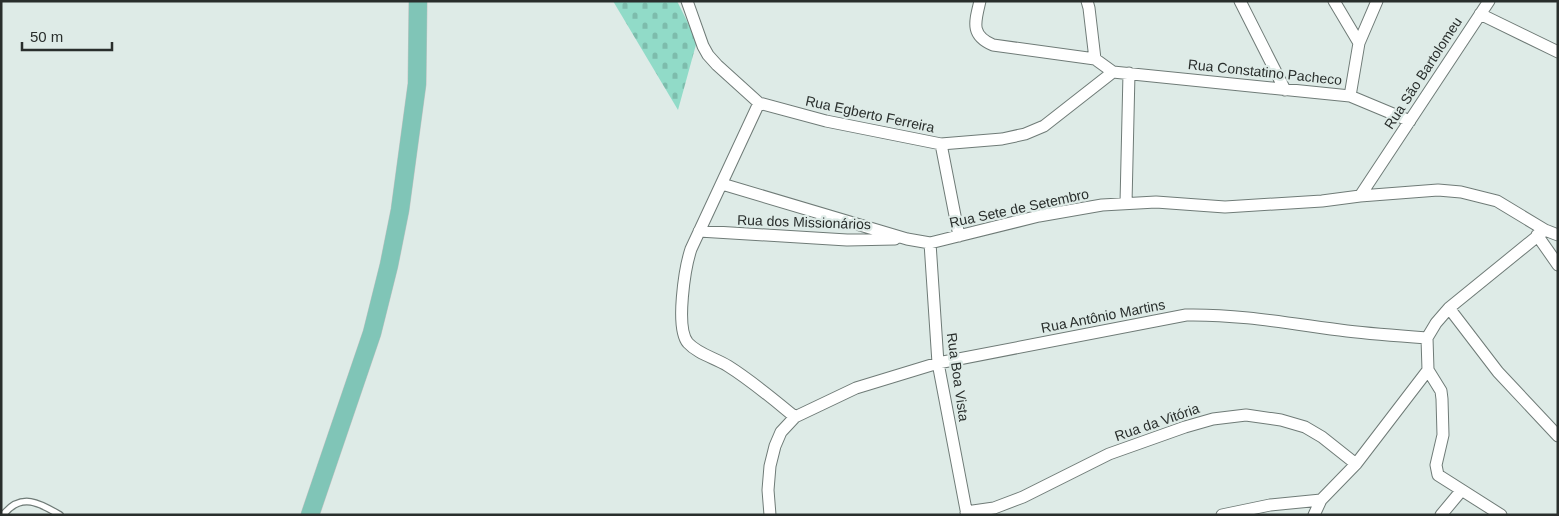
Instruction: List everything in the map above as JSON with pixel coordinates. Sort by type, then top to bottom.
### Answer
[{"type":"main road","points":[[310,515],[372,333],[390,265],[400,210],[417,84],[418,1]]},
{"type":"street","name":"Rua Egberto Ferreira","points":[[687,1],[700,39],[708,55],[759,103],[826,121],[941,144],[1002,139],[1025,134],[1044,126],[1113,72]]},
{"type":"street","points":[[980,1],[976,28],[981,38],[993,45],[1096,59],[1113,72]]},
{"type":"street","points":[[1240,1],[1284,90]]},
{"type":"street","points":[[1334,1],[1359,43]]},
{"type":"street","points":[[1350,96],[1359,43],[1377,1]]},
{"type":"street","points":[[1480,14],[1490,1]]},
{"type":"street","points":[[1090,4],[1096,59]]},
{"type":"street","name":"Rua São Bartolomeu","points":[[1360,196],[1480,14],[1558,52]]},
{"type":"street","name":"Rua Constatino Pacheco","points":[[1113,72],[1350,96],[1410,121]]},
{"type":"street","points":[[1126,203],[1128,73]]},
{"type":"street","points":[[759,103],[699,231],[686,264],[682,318],[683,332],[687,342],[695,349],[726,365],[760,388],[795,417],[781,432],[775,446],[770,466],[768,490],[770,515]]},
{"type":"street","points":[[941,144],[959,236]]},
{"type":"street","name":"Rua Sete de Setembro","points":[[722,184],[907,239],[930,243],[1039,216],[1102,204],[1156,202],[1225,207],[1322,201],[1438,190],[1461,192],[1497,201],[1541,233]]},
{"type":"street","name":"Rua dos Missionários","points":[[699,231],[847,240],[907,239]]},
{"type":"street","points":[[1501,515],[1438,475],[1436,470],[1443,435],[1442,399],[1440,391],[1428,370],[1427,338],[1436,323],[1449,308],[1541,233],[1558,235]]},
{"type":"street","points":[[1541,233],[1558,265]]},
{"type":"street","name":"Rua Boa Vista","points":[[930,243],[938,363],[967,514]]},
{"type":"street","points":[[1449,308],[1498,372],[1558,436]]},
{"type":"street","name":"Rua Antônio Martins","points":[[795,417],[856,388],[938,363],[1186,315],[1219,314],[1252,317],[1347,331],[1427,338]]},
{"type":"street","points":[[1314,515],[1320,500],[1356,464],[1428,370]]},
{"type":"street","name":"Rua da Vitória","points":[[967,514],[994,508],[1023,497],[1108,454],[1184,427],[1213,419],[1246,415],[1281,420],[1305,427],[1322,437],[1356,464]]},
{"type":"street","points":[[1441,515],[1461,491]]},
{"type":"street","points":[[1222,515],[1270,505],[1320,500]]},
{"type":"lane","points":[[3,515],[19,502],[29,501],[40,503],[60,515]]},
{"type":"green space","points":[[613,1],[677,1],[697,41],[678,110]]}]
